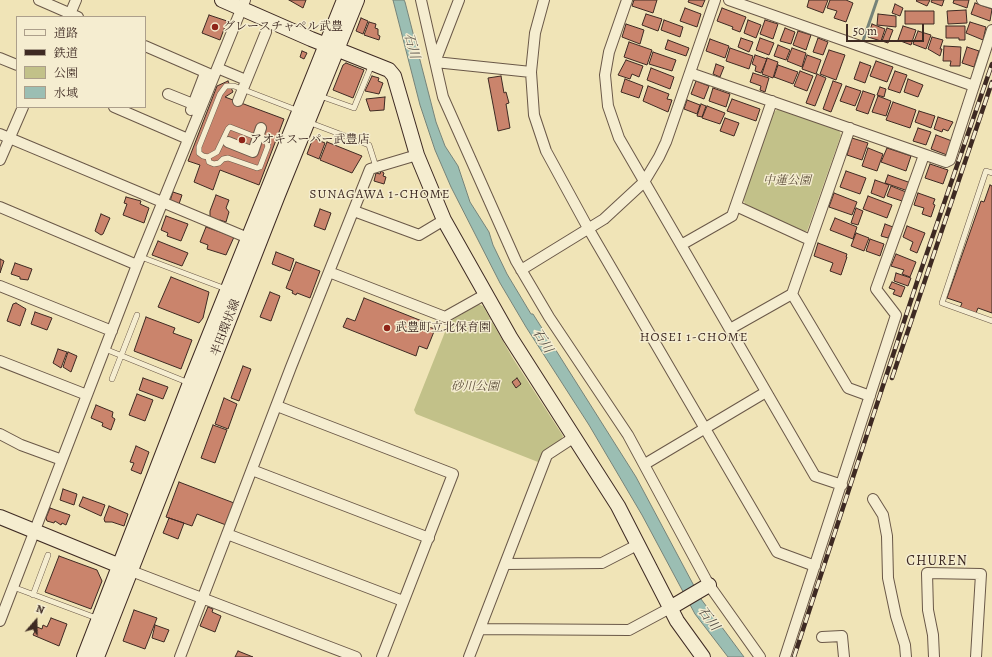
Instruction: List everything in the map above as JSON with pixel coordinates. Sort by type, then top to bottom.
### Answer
[{"type":"main road","points":[[222,0],[243,4],[331,46],[389,70],[394,76],[417,156],[444,220],[510,337],[573,438],[618,506],[703,657]]},
{"type":"main road","name":"半田環状線","points":[[84,657],[100,619],[125,569],[308,122],[318,96],[344,0]]},
{"type":"main road","name":"半田環状線","points":[[98,657],[125,569],[190,383],[299,111],[331,46],[357,0]]},
{"type":"main road","points":[[0,518],[125,569]]},
{"type":"main road","points":[[675,605],[709,585]]},
{"type":"street","points":[[39,0],[74,15],[76,0]]},
{"type":"street","points":[[421,0],[443,97],[521,270],[549,317],[628,435],[709,585],[760,657]]},
{"type":"street","points":[[435,62],[459,0]]},
{"type":"street","points":[[544,0],[535,33],[531,72],[532,98],[539,133],[555,170],[777,552],[815,566]]},
{"type":"street","points":[[627,0],[609,52],[605,75],[605,90],[612,121],[619,138],[815,476],[842,485]]},
{"type":"street","points":[[521,270],[604,219],[644,182],[666,142],[715,0]]},
{"type":"street","points":[[729,0],[974,86]]},
{"type":"street","points":[[982,0],[992,3]]},
{"type":"street","points":[[168,94],[192,107],[227,50],[243,4]]},
{"type":"street","points":[[690,73],[946,162],[950,160],[992,30]]},
{"type":"street","points":[[238,101],[266,32]]},
{"type":"street","points":[[146,46],[213,74],[244,84]]},
{"type":"street","points":[[0,58],[16,65]]},
{"type":"street","points":[[435,62],[531,72]]},
{"type":"street","points":[[0,621],[3,602],[13,588],[86,395],[213,74]]},
{"type":"street","points":[[681,245],[732,216],[772,101]]},
{"type":"street","points":[[0,160],[5,136],[22,108]]},
{"type":"street","points":[[116,108],[188,139]]},
{"type":"street","points":[[730,329],[792,294],[850,128]]},
{"type":"street","points":[[228,142],[253,152],[259,133]]},
{"type":"street","points":[[5,136],[248,238]]},
{"type":"street","points":[[785,657],[896,315],[876,289],[924,155]]},
{"type":"street","points":[[180,657],[370,169],[396,159],[417,156]]},
{"type":"street","points":[[736,206],[810,240]]},
{"type":"street","points":[[0,207],[139,261]]},
{"type":"street","points":[[354,211],[419,235],[444,220]]},
{"type":"street","points":[[330,272],[445,318],[486,294]]},
{"type":"street","points":[[0,286],[112,331]]},
{"type":"street","points":[[792,294],[848,388],[870,396]]},
{"type":"street","points":[[0,362],[86,395]]},
{"type":"street","points":[[645,464],[766,392]]},
{"type":"street","points":[[277,406],[453,474],[382,657]]},
{"type":"street","points":[[0,434],[62,460]]},
{"type":"street","points":[[469,657],[547,455],[573,438]]},
{"type":"street","points":[[252,470],[428,538]]},
{"type":"street","points":[[873,499],[883,515],[887,536],[888,578],[896,616],[905,645],[906,657]]},
{"type":"street","points":[[227,534],[404,601]]},
{"type":"street","points":[[505,564],[602,563],[639,544]]},
{"type":"street","points":[[125,569],[356,657]]},
{"type":"street","points":[[934,657],[933,634],[928,610],[927,573],[981,574],[976,657]]},
{"type":"street","points":[[480,629],[629,630],[675,605]]},
{"type":"street","points":[[822,637],[842,636],[844,657]]},
{"type":"lane","points":[[318,96],[354,108],[372,63]]},
{"type":"lane","points":[[208,157],[209,162],[214,164],[219,164],[223,159],[228,158],[257,168],[260,167],[268,146],[266,141],[259,133],[230,127],[217,152],[208,157],[199,153],[199,147],[220,94],[226,86],[244,84],[299,111]]},
{"type":"lane","points":[[308,122],[370,145],[376,167]]},
{"type":"lane","points":[[992,173],[986,171],[942,303],[992,321]]},
{"type":"lane","points":[[139,261],[227,290]]},
{"type":"lane","points":[[112,379],[137,315]]},
{"type":"lane","points":[[104,349],[190,383]]},
{"type":"lane","points":[[34,595],[48,556]]},
{"type":"lane","points":[[13,588],[100,619]]},
{"type":"green space","name":"中蓮公園","points":[[778,109],[839,130],[841,135],[807,231],[804,232],[746,206],[743,199],[774,112]]},
{"type":"green space","name":"砂川公園","points":[[478,304],[483,306],[512,357],[563,436],[561,440],[538,462],[416,414],[414,410],[449,322]]},
{"type":"water","name":"石川","points":[[393,0],[404,0],[405,2],[436,122],[445,146],[458,166],[470,202],[489,232],[493,245],[507,274],[636,477],[701,599],[744,657],[728,657],[695,614],[642,515],[589,425],[526,327],[500,283],[451,187],[435,150],[420,105]]},
{"type":"building","points":[[289,0],[306,0],[303,8]]},
{"type":"building","points":[[634,0],[657,0],[653,13],[632,6]]},
{"type":"building","points":[[689,0],[705,0],[702,7],[688,2]]},
{"type":"building","points":[[809,0],[828,0],[823,13],[807,7]]},
{"type":"building","points":[[830,0],[846,0],[853,3],[846,22],[834,18],[837,11],[827,8]]},
{"type":"building","points":[[930,0],[927,6],[916,1]]},
{"type":"building","points":[[932,0],[944,0],[942,6],[931,2]]},
{"type":"building","points":[[954,0],[969,0],[967,8],[953,3]]},
{"type":"building","points":[[975,3],[992,9],[990,21],[971,14]]},
{"type":"building","points":[[895,4],[903,8],[900,16],[892,13]]},
{"type":"building","points":[[685,8],[701,14],[697,27],[680,21]]},
{"type":"building","points":[[722,8],[746,17],[740,32],[732,29],[733,27],[717,21]]},
{"type":"building","points":[[966,10],[967,23],[948,24],[947,11]]},
{"type":"building","points":[[905,11],[934,11],[934,24],[905,24]]},
{"type":"building","points":[[646,14],[662,19],[658,31],[642,25]]},
{"type":"building","points":[[878,14],[896,16],[896,27],[877,25]]},
{"type":"building","name":"グレースチャペル武豊","points":[[209,15],[227,21],[220,40],[202,33]]},
{"type":"building","points":[[361,18],[368,21],[363,34],[356,31]]},
{"type":"building","points":[[664,20],[683,27],[680,37],[661,30]]},
{"type":"building","points":[[748,20],[761,25],[756,38],[744,33]]},
{"type":"building","points":[[765,20],[778,24],[773,39],[760,34]]},
{"type":"building","points":[[369,22],[376,24],[375,28],[378,29],[378,35],[380,36],[379,40],[364,35]]},
{"type":"building","points":[[970,22],[986,27],[983,40],[966,33]]},
{"type":"building","points":[[626,24],[644,30],[640,44],[622,37]]},
{"type":"building","points":[[872,24],[885,29],[881,41],[868,37]]},
{"type":"building","points":[[903,26],[916,30],[911,45],[898,40]]},
{"type":"building","points":[[946,26],[965,26],[965,40],[959,40],[959,38],[946,38]]},
{"type":"building","points":[[785,28],[795,32],[791,44],[780,41]]},
{"type":"building","points":[[887,28],[893,30],[888,43],[882,41]]},
{"type":"building","points":[[798,31],[811,35],[806,50],[793,45]]},
{"type":"building","points":[[918,31],[931,35],[926,49],[913,44]]},
{"type":"building","points":[[932,37],[943,40],[940,49],[942,49],[940,56],[928,49]]},
{"type":"building","points":[[741,38],[753,42],[749,52],[738,47]]},
{"type":"building","points":[[760,38],[774,43],[769,55],[756,50]]},
{"type":"building","points":[[818,38],[828,42],[823,55],[813,52]]},
{"type":"building","points":[[710,39],[729,46],[725,58],[706,51]]},
{"type":"building","points":[[668,40],[689,48],[686,56],[665,49]]},
{"type":"building","points":[[629,42],[652,50],[647,65],[624,57]]},
{"type":"building","points":[[778,45],[790,50],[786,60],[774,56]]},
{"type":"building","points":[[944,46],[961,47],[960,66],[950,66],[951,61],[943,61]]},
{"type":"building","points":[[967,47],[979,51],[974,67],[962,63]]},
{"type":"building","points":[[730,48],[753,56],[749,69],[726,61]]},
{"type":"building","points":[[792,48],[806,53],[802,67],[787,61]]},
{"type":"building","points":[[829,50],[845,55],[836,80],[820,74]]},
{"type":"building","points":[[302,51],[307,53],[304,59],[300,57]]},
{"type":"building","points":[[653,52],[676,60],[672,71],[649,64]]},
{"type":"building","points":[[755,55],[767,59],[761,73],[755,71],[756,66],[752,64]]},
{"type":"building","points":[[807,55],[821,60],[816,74],[802,69]]},
{"type":"building","points":[[767,58],[778,62],[773,78],[762,74]]},
{"type":"building","points":[[626,60],[643,66],[639,77],[632,74],[630,79],[618,75]]},
{"type":"building","points":[[876,61],[893,67],[887,82],[870,76]]},
{"type":"building","points":[[860,62],[871,66],[865,83],[854,79]]},
{"type":"building","points":[[346,63],[364,70],[353,98],[333,90],[343,65]]},
{"type":"building","points":[[716,64],[724,67],[720,77],[713,74]]},
{"type":"building","points":[[778,65],[798,72],[793,84],[774,77]]},
{"type":"building","points":[[651,68],[674,77],[670,89],[647,80]]},
{"type":"building","points":[[800,71],[813,76],[807,91],[794,86]]},
{"type":"building","points":[[895,71],[907,75],[900,93],[888,89]]},
{"type":"building","points":[[753,73],[769,78],[765,92],[760,90],[761,86],[750,82]]},
{"type":"building","points":[[817,74],[826,78],[815,106],[806,103]]},
{"type":"building","points":[[372,76],[379,78],[378,81],[383,83],[379,94],[365,91]]},
{"type":"building","points":[[501,76],[504,93],[506,92],[509,103],[506,104],[510,128],[498,131],[488,78]]},
{"type":"building","points":[[625,79],[643,86],[639,98],[621,92]]},
{"type":"building","points":[[908,79],[923,85],[918,97],[904,92]]},
{"type":"building","points":[[228,81],[233,92],[225,97],[284,119],[259,185],[220,170],[213,190],[194,182],[200,165],[188,161],[217,86]]},
{"type":"building","points":[[696,81],[709,86],[704,99],[691,94]]},
{"type":"building","points":[[833,81],[842,84],[831,112],[823,109]]},
{"type":"building","points":[[648,86],[669,94],[667,99],[672,100],[668,112],[643,101]]},
{"type":"building","points":[[846,86],[861,91],[855,106],[840,101]]},
{"type":"building","points":[[880,87],[886,89],[884,97],[877,95]]},
{"type":"building","points":[[713,88],[730,94],[726,107],[709,101]]},
{"type":"building","points":[[863,91],[875,95],[868,114],[856,110]]},
{"type":"building","points":[[878,96],[891,101],[886,116],[872,112]]},
{"type":"building","points":[[385,97],[384,110],[370,111],[366,99]]},
{"type":"building","points":[[732,99],[760,109],[756,121],[727,111]]},
{"type":"building","points":[[687,100],[700,105],[697,114],[684,109]]},
{"type":"building","points":[[893,102],[916,110],[910,128],[886,120]]},
{"type":"building","points":[[701,104],[706,106],[702,117],[697,116]]},
{"type":"building","points":[[707,106],[725,113],[720,124],[702,118]]},
{"type":"building","points":[[919,111],[935,116],[931,128],[915,122]]},
{"type":"building","points":[[938,117],[953,122],[948,131],[943,129],[942,132],[934,129]]},
{"type":"building","points":[[725,118],[739,123],[734,136],[720,131]]},
{"type":"building","points":[[918,128],[931,132],[926,145],[913,141]]},
{"type":"building","points":[[936,135],[952,141],[947,155],[931,149]]},
{"type":"building","points":[[313,138],[325,143],[319,159],[307,154]]},
{"type":"building","points":[[852,138],[868,143],[862,160],[847,155]]},
{"type":"building","points":[[327,142],[362,156],[352,173],[320,160]]},
{"type":"building","points":[[868,148],[883,154],[877,171],[862,166]]},
{"type":"building","points":[[887,148],[911,156],[906,171],[881,162]]},
{"type":"building","points":[[930,164],[948,170],[943,184],[925,178]]},
{"type":"building","points":[[381,171],[384,173],[383,176],[386,177],[384,184],[374,181],[376,173],[380,174]]},
{"type":"building","points":[[846,171],[866,178],[860,194],[840,187]]},
{"type":"building","points":[[888,175],[911,183],[908,191],[885,183]]},
{"type":"building","points":[[875,180],[889,185],[884,198],[871,193]]},
{"type":"building","points":[[990,185],[992,186],[992,313],[978,308],[976,313],[960,308],[962,303],[947,298],[981,201],[984,202]]},
{"type":"building","points":[[891,186],[906,192],[902,201],[887,196]]},
{"type":"building","points":[[173,192],[182,195],[179,204],[170,201]]},
{"type":"building","points":[[834,193],[857,202],[852,215],[829,207]]},
{"type":"building","points":[[918,193],[935,199],[933,204],[935,205],[931,217],[922,214],[924,208],[914,205]]},
{"type":"building","points":[[216,195],[229,200],[226,208],[229,212],[226,222],[220,220],[216,222],[210,220],[210,211]]},
{"type":"building","points":[[868,196],[892,205],[887,218],[863,209]]},
{"type":"building","points":[[126,197],[141,201],[140,204],[149,208],[144,223],[123,215],[127,204],[124,203]]},
{"type":"building","points":[[856,208],[863,211],[858,225],[851,223]]},
{"type":"building","points":[[320,209],[331,213],[325,230],[314,226]]},
{"type":"building","points":[[101,214],[110,218],[103,234],[101,235],[95,231]]},
{"type":"building","points":[[166,216],[188,224],[181,241],[167,236],[168,233],[161,230]]},
{"type":"building","points":[[835,218],[857,227],[853,239],[830,230]]},
{"type":"building","points":[[885,224],[893,227],[888,238],[881,236]]},
{"type":"building","points":[[907,226],[925,233],[917,253],[910,250],[913,242],[903,237]]},
{"type":"building","points":[[206,227],[234,237],[226,255],[207,249],[208,245],[200,242]]},
{"type":"building","points":[[856,233],[869,238],[864,251],[851,246]]},
{"type":"building","points":[[870,239],[884,244],[880,256],[866,251]]},
{"type":"building","points":[[158,241],[188,253],[182,266],[152,255]]},
{"type":"building","points":[[818,243],[847,254],[841,275],[830,271],[833,263],[814,256]]},
{"type":"building","points":[[276,252],[294,259],[290,271],[272,264]]},
{"type":"building","points":[[896,254],[916,262],[910,277],[902,274],[904,270],[891,266]]},
{"type":"building","points":[[0,259],[4,261],[0,273]]},
{"type":"building","points":[[296,262],[320,271],[310,298],[297,293],[296,295],[292,293],[293,291],[286,288]]},
{"type":"building","points":[[15,263],[32,269],[28,280],[20,279],[20,277],[11,274]]},
{"type":"building","points":[[896,273],[911,278],[908,286],[894,281]]},
{"type":"building","points":[[171,277],[209,292],[203,318],[199,323],[158,307]]},
{"type":"building","points":[[892,282],[905,287],[901,297],[893,294],[895,290],[889,288]]},
{"type":"building","points":[[270,292],[280,296],[271,321],[260,317]]},
{"type":"building","points":[[364,298],[427,323],[426,326],[435,329],[427,349],[419,346],[416,356],[343,327],[347,318],[355,321]]},
{"type":"building","points":[[16,303],[26,309],[20,326],[7,321],[13,304]]},
{"type":"building","points":[[35,312],[52,318],[47,330],[31,324]]},
{"type":"building","points":[[146,317],[175,328],[173,333],[192,340],[181,369],[134,351]]},
{"type":"building","points":[[58,349],[67,352],[61,368],[53,363]]},
{"type":"building","points":[[68,352],[77,356],[71,372],[63,367]]},
{"type":"building","points":[[243,366],[251,369],[239,401],[231,398]]},
{"type":"building","points":[[143,378],[168,387],[163,399],[139,390]]},
{"type":"building","points":[[517,378],[521,384],[516,388],[512,382]]},
{"type":"building","points":[[137,394],[153,400],[145,421],[129,415]]},
{"type":"building","points":[[224,398],[237,404],[228,429],[215,424]]},
{"type":"building","points":[[96,405],[113,412],[112,417],[115,419],[111,430],[102,426],[103,423],[91,418]]},
{"type":"building","points":[[213,425],[227,430],[215,463],[201,458]]},
{"type":"building","points":[[136,446],[149,452],[141,474],[131,470],[134,463],[130,462]]},
{"type":"building","points":[[179,482],[234,503],[226,525],[197,514],[192,526],[166,517]]},
{"type":"building","points":[[63,489],[77,494],[74,505],[60,500]]},
{"type":"building","points":[[83,497],[105,505],[101,516],[79,506]]},
{"type":"building","points":[[109,506],[128,514],[124,526],[112,522],[105,522],[104,519]]},
{"type":"building","points":[[50,508],[70,515],[66,525],[62,523],[61,525],[55,521],[54,523],[47,521],[46,518]]},
{"type":"building","points":[[169,518],[184,523],[178,539],[163,533]]},
{"type":"building","points":[[59,556],[97,570],[102,581],[91,609],[45,592]]},
{"type":"building","points":[[208,607],[213,609],[212,612],[221,616],[215,632],[200,626]]},
{"type":"building","points":[[134,610],[157,618],[145,649],[123,641]]},
{"type":"building","points":[[51,618],[67,624],[59,646],[33,635],[37,627],[42,629],[43,625],[47,627]]},
{"type":"building","points":[[155,625],[169,630],[164,642],[152,638]]},
{"type":"building","points":[[238,651],[253,657],[235,657]]},
{"type":"waterway","points":[[863,41],[877,0]]},
{"type":"railway","points":[[794,657],[918,279],[992,64]]},
{"type":"railway","points":[[892,378],[992,82]]},
{"type":"place","name":"グレースチャペル武豊","points":[[215,27]]},
{"type":"place","name":"アオキスーパー武豊店","points":[[242,140]]},
{"type":"place","name":"武豊町立北保育園","points":[[387,328]]},
{"type":"district","name":"SUNAGAWA 1-CHOME","points":[[380,195]]},
{"type":"district","name":"HOSEI 1-CHOME","points":[[694,338]]},
{"type":"district","name":"CHUREN","points":[[937,562]]}]
